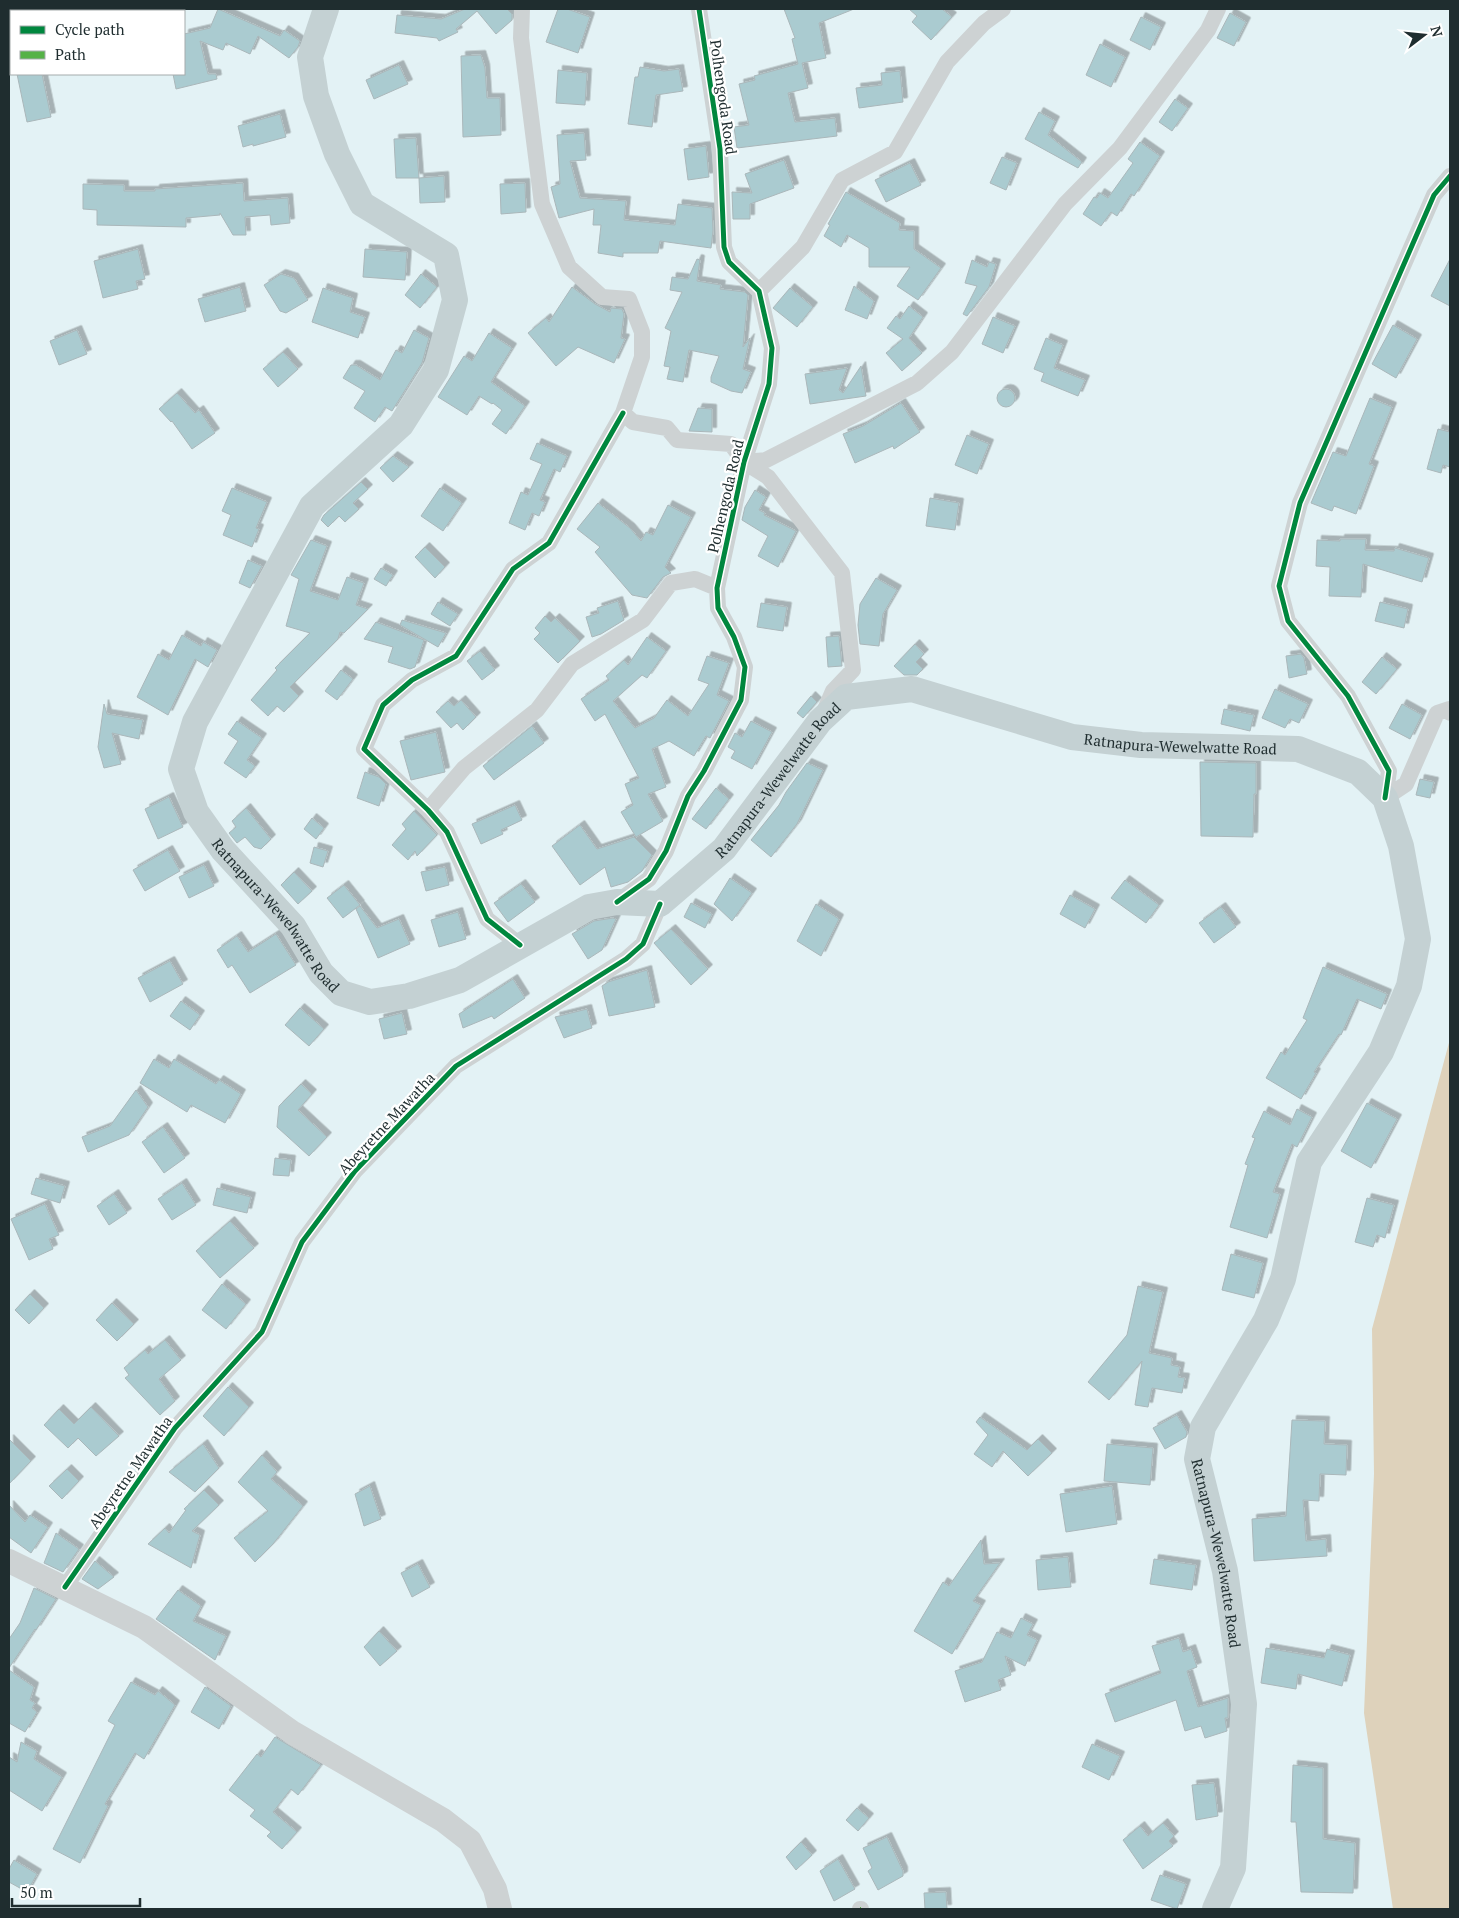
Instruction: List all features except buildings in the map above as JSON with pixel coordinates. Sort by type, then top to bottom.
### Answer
[{"type":"main road","name":"Ratnapura-Wewelwatte Road","points":[[326,9],[310,57],[316,96],[337,154],[362,204],[446,254],[455,300],[436,370],[401,424],[312,506],[195,722],[181,768],[196,812],[223,850],[293,926],[321,973],[341,993],[370,1002],[409,996],[460,980],[589,907],[617,902],[660,904],[724,849],[820,721],[846,697],[912,689],[1072,737],[1141,745],[1298,749],[1358,772],[1385,798],[1401,846],[1418,938],[1409,986],[1381,1052],[1309,1162],[1283,1278],[1266,1320],[1203,1427],[1197,1459],[1225,1571],[1244,1704],[1233,1868],[1215,1909]]},
{"type":"street","points":[[520,945],[487,918],[447,832],[428,810],[364,749],[383,705],[412,680],[456,656],[513,570],[549,543],[623,413],[642,357],[642,332],[629,299],[602,297],[569,268],[542,204],[521,38],[522,9]]},
{"type":"street","name":"Polhengoda Road","points":[[617,902],[649,879],[666,851],[688,796],[704,771],[741,700],[745,667],[734,637],[718,608],[717,588],[744,462],[769,384],[772,348],[759,291],[729,262],[724,247],[720,149],[699,9]]},
{"type":"street","points":[[759,291],[803,247],[842,180],[895,152],[947,62],[984,23],[1003,9]]},
{"type":"street","points":[[744,462],[766,460],[917,383],[952,352],[1065,204],[1120,148],[1208,30],[1218,9]]},
{"type":"street","points":[[1385,798],[1389,772],[1348,696],[1288,621],[1279,586],[1300,503],[1432,199],[1450,176]]},
{"type":"street","points":[[623,413],[633,422],[667,428],[677,440],[731,444],[744,462],[768,477],[842,573],[853,670],[833,691],[820,721]]},
{"type":"street","points":[[428,810],[464,768],[538,710],[572,664],[643,620],[671,583],[695,579],[717,588]]},
{"type":"street","points":[[1385,798],[1406,784],[1437,713],[1449,709],[1450,713]]},
{"type":"street","name":"Abeyretne Mawatha","points":[[65,1587],[174,1428],[262,1332],[302,1242],[355,1171],[456,1066],[626,959],[643,944],[660,904]]},
{"type":"street","points":[[9,1561],[144,1627],[294,1733],[443,1820],[470,1841],[495,1888],[500,1909]]},
{"type":"shaded area","points":[[1450,1039],[1450,1909],[1393,1909],[1364,1713],[1374,1474],[1372,1329]]},
{"type":"cycle path","points":[[617,902],[649,879],[666,851],[688,796],[704,771],[741,700],[745,667],[734,637],[718,608],[717,588],[744,462],[769,384],[772,348],[759,291],[729,262],[724,247],[720,149],[699,9]]},
{"type":"cycle path","points":[[1385,798],[1389,771],[1348,696],[1288,621],[1279,586],[1300,503],[1434,195],[1450,176]]},
{"type":"cycle path","points":[[520,945],[487,919],[447,832],[428,810],[364,749],[383,705],[412,680],[456,656],[513,569],[549,543],[623,413]]},
{"type":"cycle path","points":[[65,1587],[175,1428],[262,1332],[302,1242],[355,1171],[456,1066],[626,959],[643,944],[660,904]]}]
